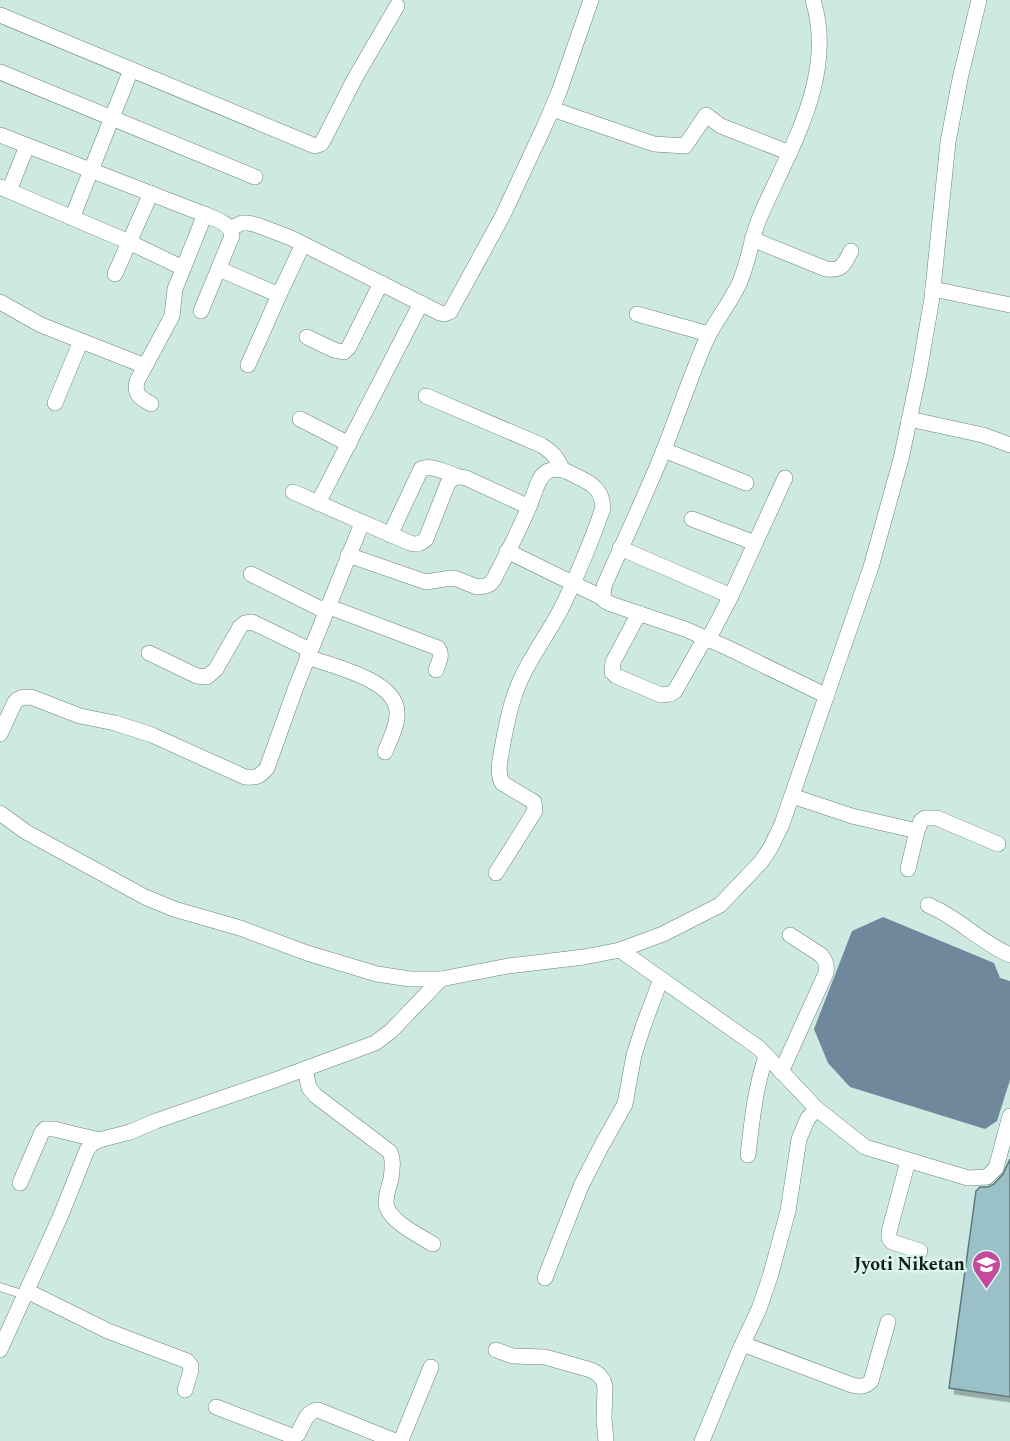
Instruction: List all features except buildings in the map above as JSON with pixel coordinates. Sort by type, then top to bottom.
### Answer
[{"type":"street","points":[[6,0],[0,15],[315,146],[321,144],[326,137],[355,78],[397,6]]},
{"type":"street","points":[[231,228],[248,223],[257,225],[303,244],[444,314],[450,312],[503,215],[552,109],[591,0]]},
{"type":"street","points":[[0,813],[26,832],[145,897],[174,909],[240,928],[307,953],[376,974],[410,979],[441,979],[508,966],[584,957],[620,950],[663,934],[720,905],[761,862],[782,824],[871,567],[900,459],[919,373],[933,289],[948,142],[979,0]]},
{"type":"street","points":[[603,598],[604,586],[664,450],[709,334],[739,284],[752,239],[801,126],[817,70],[820,44],[817,1]]},
{"type":"street","points":[[72,218],[131,70]]},
{"type":"street","points":[[0,72],[255,177]]},
{"type":"street","points":[[552,109],[654,144],[685,146],[706,115],[721,126],[790,153]]},
{"type":"street","points":[[0,135],[205,214],[231,228]]},
{"type":"street","points":[[27,146],[4,189],[129,242],[183,268]]},
{"type":"street","points":[[115,274],[151,193]]},
{"type":"street","points":[[151,404],[139,397],[136,392],[137,381],[172,316],[175,289],[205,214]]},
{"type":"street","points":[[201,311],[232,236],[231,228]]},
{"type":"street","points":[[752,239],[826,269],[835,270],[843,266],[851,251]]},
{"type":"street","points":[[248,365],[303,244]]},
{"type":"street","points":[[219,269],[279,295]]},
{"type":"street","points":[[307,337],[334,350],[344,351],[350,347],[381,283]]},
{"type":"street","points":[[933,289],[1010,305]]},
{"type":"street","points":[[318,503],[421,303]]},
{"type":"street","points":[[2,305],[41,325],[145,366]]},
{"type":"street","points":[[637,314],[709,334]]},
{"type":"street","points":[[55,404],[81,341]]},
{"type":"street","points":[[426,396],[541,445],[557,458],[562,470]]},
{"type":"street","points":[[300,419],[349,444]]},
{"type":"street","points":[[909,419],[983,435],[1010,445]]},
{"type":"street","points":[[664,450],[746,483]]},
{"type":"street","points":[[390,535],[424,467],[466,478],[530,507]]},
{"type":"street","points":[[348,555],[426,582],[451,578],[477,587],[485,586],[494,579],[530,507],[540,477],[546,472],[554,469],[562,470],[587,482],[597,490],[602,498],[603,508],[573,584],[525,672],[509,712],[498,772],[502,783],[534,802],[536,811],[496,873]]},
{"type":"street","points":[[293,492],[415,544],[426,539],[448,483],[457,477]]},
{"type":"street","points":[[639,613],[612,662],[612,672],[644,688],[666,695],[675,691],[731,596],[785,478]]},
{"type":"street","points":[[692,519],[755,543]]},
{"type":"street","points":[[0,734],[15,702],[24,697],[31,697],[80,716],[115,723],[152,735],[245,777],[255,778],[261,775],[267,768],[326,608],[362,523]]},
{"type":"street","points":[[620,549],[731,596]]},
{"type":"street","points":[[507,551],[611,604],[685,629],[827,696]]},
{"type":"street","points":[[251,574],[326,608],[438,648],[440,658],[436,670]]},
{"type":"street","points":[[149,653],[197,676],[207,677],[216,669],[240,627],[252,622],[309,654],[374,682],[387,691],[395,701],[398,710],[385,752]]},
{"type":"street","points":[[792,796],[852,816],[917,831]]},
{"type":"street","points":[[908,869],[917,831],[921,821],[925,818],[937,818],[998,844]]},
{"type":"street","points":[[928,905],[956,919],[983,940],[1010,955]]},
{"type":"street","points":[[781,1072],[826,973],[827,965],[821,955],[790,935]]},
{"type":"street","points":[[620,950],[759,1048],[816,1109],[865,1147],[968,1178],[987,1177],[996,1168],[1010,1116]]},
{"type":"street","points":[[0,1350],[61,1215],[87,1150],[92,1144],[375,1043],[391,1031],[441,979]]},
{"type":"street","points":[[545,1278],[581,1186],[625,1104],[634,1055],[661,979]]},
{"type":"street","points":[[748,1155],[755,1097],[766,1056]]},
{"type":"street","points":[[305,1069],[309,1088],[316,1096],[390,1152],[393,1167],[386,1203],[388,1212],[393,1218],[433,1244]]},
{"type":"street","points":[[702,1441],[759,1310],[788,1211],[799,1139],[808,1118],[816,1109]]},
{"type":"street","points":[[20,1183],[45,1129],[54,1128],[99,1140]]},
{"type":"street","points":[[908,1161],[889,1238],[892,1242],[920,1251]]},
{"type":"street","points":[[26,1293],[108,1331],[187,1361],[191,1370],[185,1390]]},
{"type":"street","points":[[743,1344],[860,1387],[866,1386],[871,1381],[888,1322]]},
{"type":"street","points":[[496,1350],[513,1356],[545,1357],[598,1374],[605,1387],[606,1441]]},
{"type":"street","points":[[216,1407],[291,1439],[298,1434],[309,1413],[312,1410],[318,1410],[399,1441],[431,1367]]},
{"type":"lane","points":[[0,1287],[26,1293]]},
{"type":"water","points":[[883,917],[994,963],[1000,978],[1010,981],[1010,1080],[997,1121],[985,1129],[850,1087],[828,1063],[814,1029],[852,931]]},
{"type":"place","name":"Jyoti Niketan","points":[[986,1290]]}]
